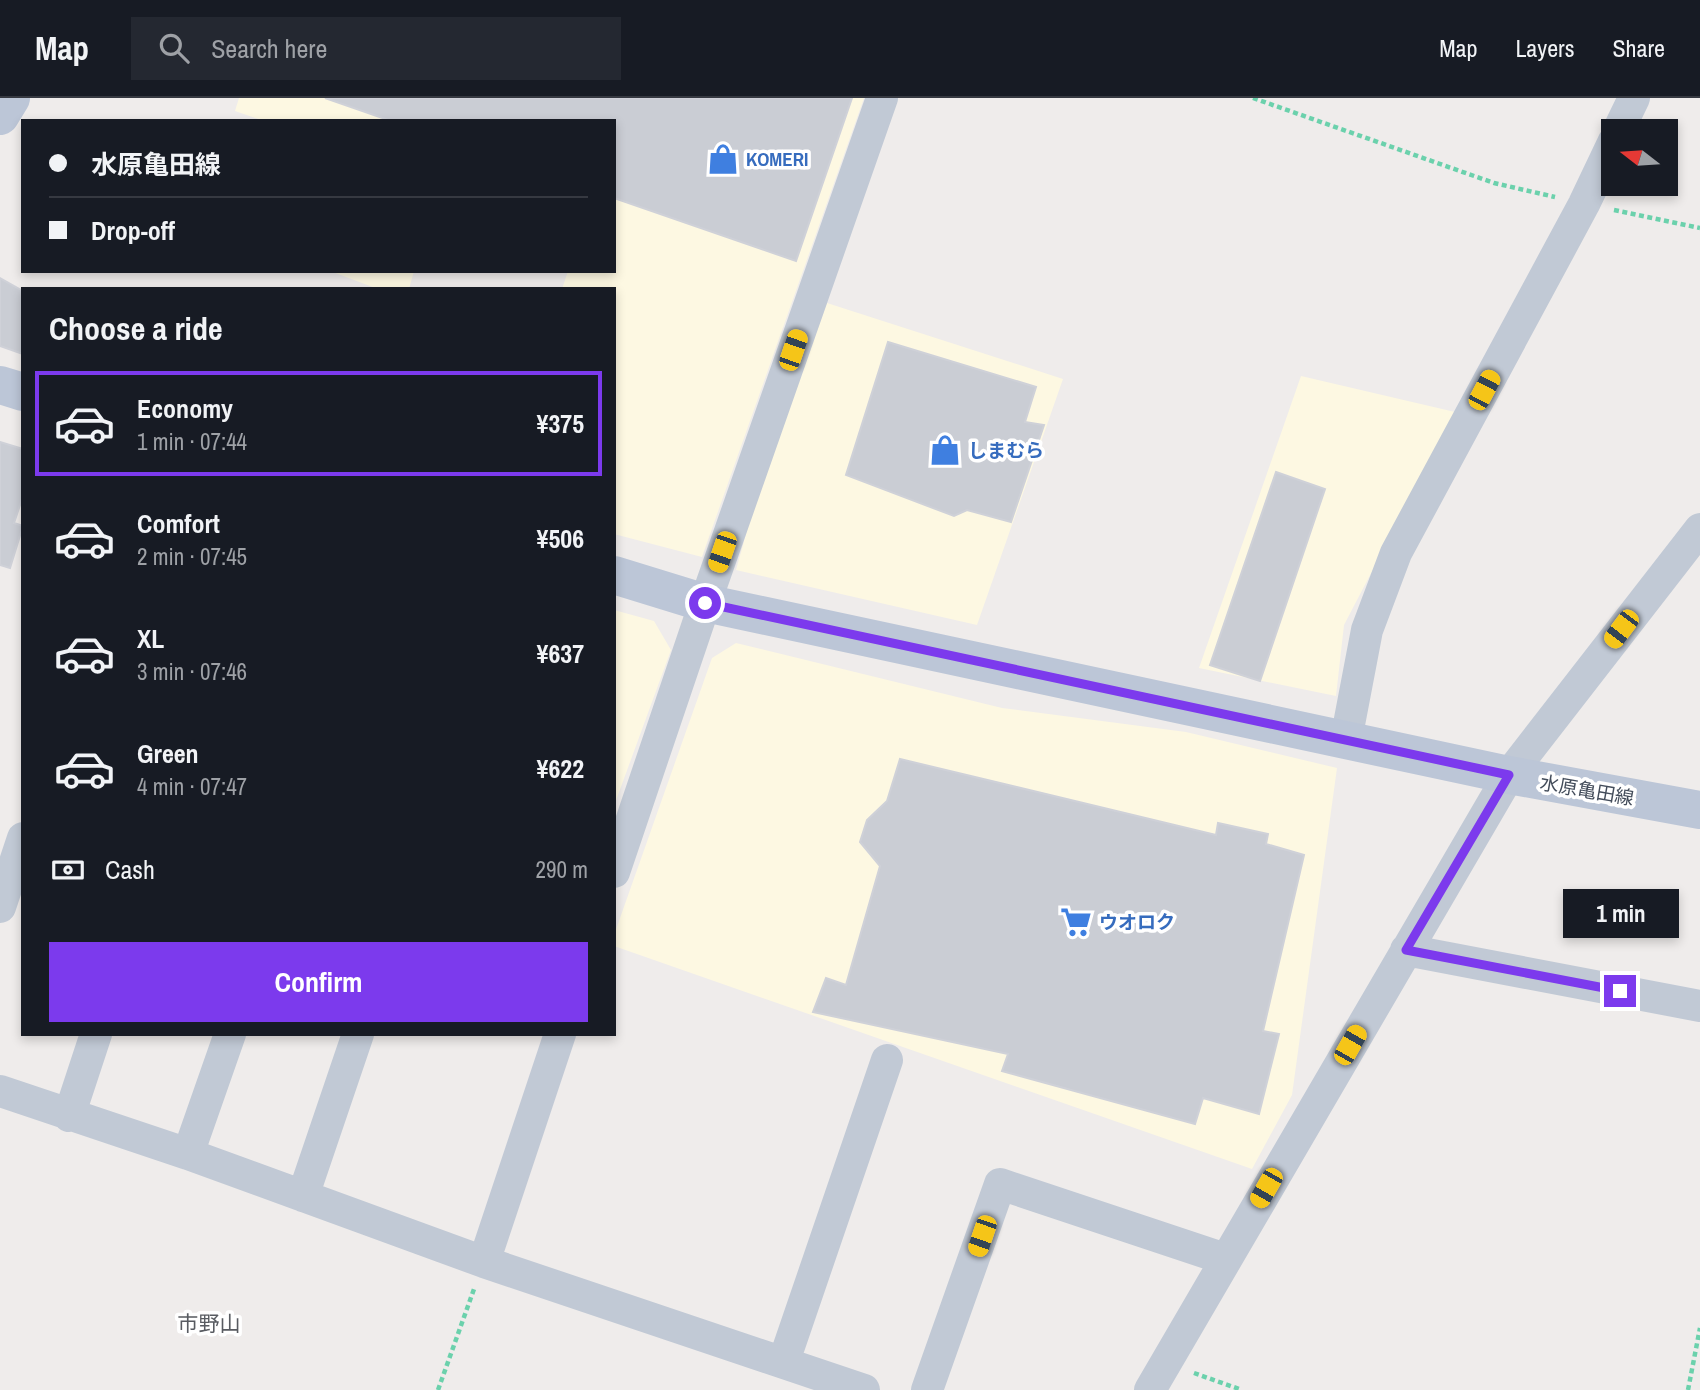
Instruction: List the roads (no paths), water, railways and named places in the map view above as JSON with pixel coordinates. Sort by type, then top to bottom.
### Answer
[{"type":"main road","points":[[0,116],[11,98]]},
{"type":"main road","points":[[0,386],[21,392]]},
{"type":"main road","name":"水原亀田線","points":[[616,576],[705,603],[1509,775],[1700,810]]},
{"type":"street","points":[[616,866],[882,98]]},
{"type":"street","points":[[1624,119],[1634,98]]},
{"type":"street","points":[[1346,740],[1367,630],[1396,553],[1601,168]]},
{"type":"street","points":[[1150,1390],[1509,775],[1700,529]]},
{"type":"street","points":[[0,907],[21,844]]},
{"type":"street","points":[[1406,950],[1700,1006]]},
{"type":"street","points":[[69,1116],[95,1036]]},
{"type":"street","points":[[188,1154],[229,1036]]},
{"type":"street","points":[[303,1196],[357,1036]]},
{"type":"street","points":[[484,1262],[559,1036]]},
{"type":"street","points":[[784,1361],[887,1060]]},
{"type":"street","points":[[0,1091],[188,1154],[484,1262],[864,1390]]},
{"type":"street","points":[[927,1390],[1000,1184],[1225,1259]]},
{"type":"place","name":"KOMERI","points":[[723,159]]},
{"type":"place","name":"しまむら","points":[[945,450]]},
{"type":"place","name":"ウオロク","points":[[1076,922]]},
{"type":"district","name":"市野山","points":[[209,1323]]}]
